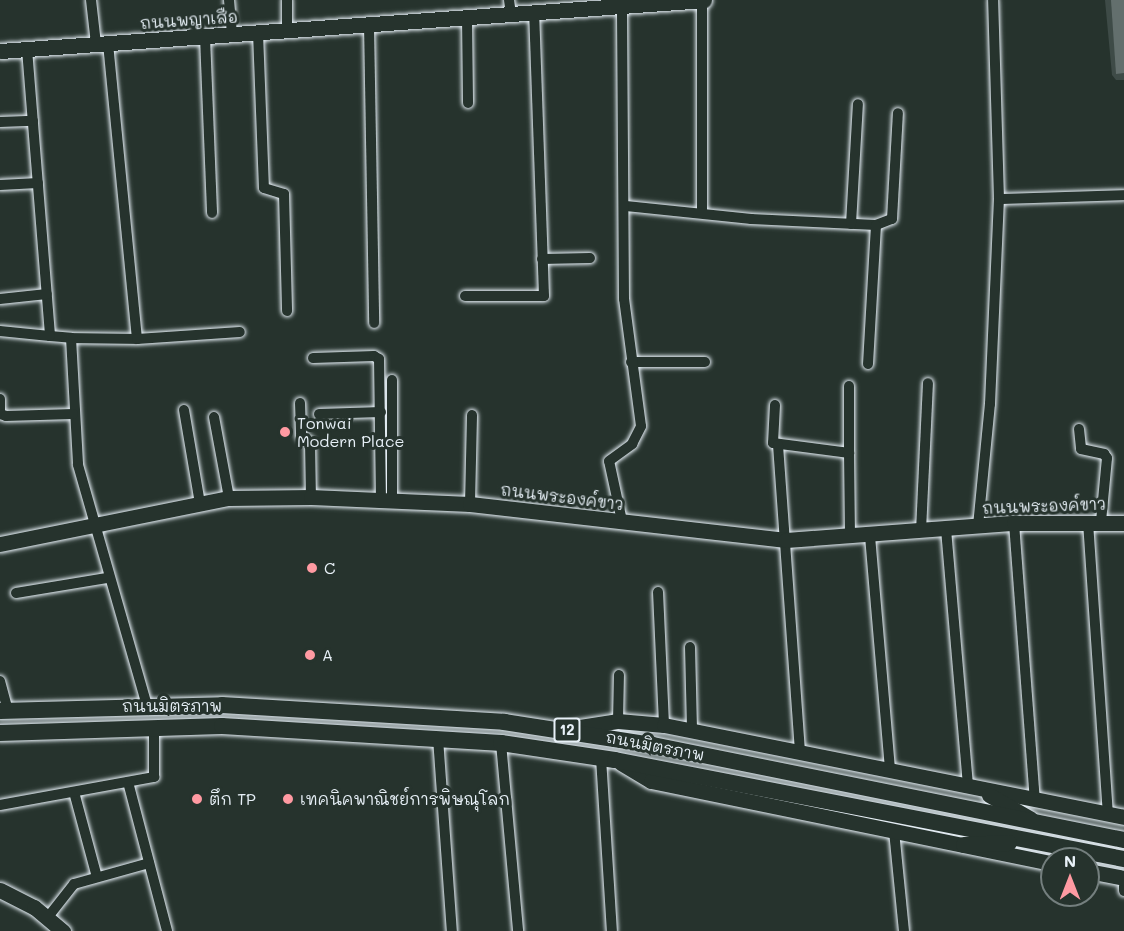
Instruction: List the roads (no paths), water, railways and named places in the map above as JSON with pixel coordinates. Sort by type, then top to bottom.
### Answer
[{"type":"main road","name":"ถนนมิตรภาพ","points":[[4,711],[147,705],[438,716],[564,730],[1124,840]]},
{"type":"main road","name":"ถนนมิตรภาพ","points":[[0,733],[154,726],[244,726],[501,743],[608,759],[1124,859]]},
{"type":"main road","points":[[964,845],[1034,841]]},
{"type":"street","points":[[92,0],[102,44],[137,339]]},
{"type":"street","points":[[230,0],[232,34]]},
{"type":"street","points":[[287,0],[287,31]]},
{"type":"street","points":[[702,213],[703,0]]},
{"type":"street","name":"ถนนพญาเสือ","points":[[0,51],[467,18],[510,7],[534,13],[703,0]]},
{"type":"street","points":[[978,526],[990,404],[999,199],[993,0]]},
{"type":"street","points":[[622,7],[626,206],[624,299],[641,426],[632,444],[609,461],[622,521]]},
{"type":"street","points":[[465,296],[544,296],[534,13]]},
{"type":"street","points":[[467,18],[468,103]]},
{"type":"street","points":[[369,25],[374,323]]},
{"type":"street","points":[[258,33],[264,188],[284,194],[287,312]]},
{"type":"street","points":[[205,37],[212,213]]},
{"type":"street","points":[[27,49],[50,336]]},
{"type":"street","points":[[851,224],[858,104]]},
{"type":"street","points":[[626,206],[876,225],[892,219],[898,113]]},
{"type":"street","points":[[0,122],[33,120]]},
{"type":"street","points":[[0,185],[38,183]]},
{"type":"street","points":[[999,199],[1124,195]]},
{"type":"street","points":[[868,364],[876,225]]},
{"type":"street","points":[[542,258],[590,258]]},
{"type":"street","points":[[0,299],[47,294]]},
{"type":"street","points":[[0,332],[71,338],[137,339],[240,332]]},
{"type":"street","points":[[71,338],[73,414],[78,465],[92,526],[147,705]]},
{"type":"street","points":[[313,358],[377,357],[387,498]]},
{"type":"street","points":[[631,362],[705,362]]},
{"type":"street","points":[[387,498],[392,380]]},
{"type":"street","points":[[921,531],[928,383]]},
{"type":"street","points":[[849,386],[850,537]]},
{"type":"street","points":[[0,399],[0,414],[6,416],[73,414]]},
{"type":"street","points":[[300,403],[301,436],[310,442],[311,497]]},
{"type":"street","points":[[775,405],[772,438],[778,445],[800,753]]},
{"type":"street","points":[[184,410],[200,504]]},
{"type":"street","points":[[319,414],[381,412]]},
{"type":"street","points":[[470,504],[472,415]]},
{"type":"street","points":[[214,417],[229,498]]},
{"type":"street","points":[[1080,429],[1081,449],[1102,453],[1107,459],[1094,522],[1108,814]]},
{"type":"street","points":[[778,445],[849,453]]},
{"type":"street","name":"ถนนพระองค์ขาว","points":[[0,544],[229,498],[387,498],[470,504],[786,540],[870,536],[1014,523],[1124,523]]},
{"type":"street","points":[[1014,523],[1035,800]]},
{"type":"street","points":[[946,529],[972,787]]},
{"type":"street","points":[[870,536],[890,771]]},
{"type":"street","points":[[16,593],[107,578]]},
{"type":"street","points":[[658,592],[664,725]]},
{"type":"street","points":[[690,647],[692,731]]},
{"type":"street","points":[[618,721],[619,675]]},
{"type":"street","points":[[0,681],[4,711]]},
{"type":"street","points":[[564,730],[618,721],[664,725],[1124,817]]},
{"type":"street","points":[[0,805],[154,777],[154,726]]},
{"type":"street","points":[[438,738],[452,931]]},
{"type":"street","points":[[501,743],[518,931]]},
{"type":"street","points":[[612,931],[608,759],[651,780],[1040,861]]},
{"type":"street","points":[[128,782],[167,931]]},
{"type":"street","points":[[972,787],[1038,823]]},
{"type":"street","points":[[74,792],[97,877]]},
{"type":"street","points":[[894,831],[904,931]]},
{"type":"street","points":[[48,917],[74,884],[149,863]]},
{"type":"street","points":[[1100,873],[1124,878]]},
{"type":"street","points":[[1124,886],[1124,891]]},
{"type":"street","points":[[0,890],[48,917],[63,931]]},
{"type":"place","name":"Tonwai Modern Place","points":[[285,432]]},
{"type":"place","name":"C","points":[[312,568]]},
{"type":"place","name":"A","points":[[310,655]]},
{"type":"place","name":"ตึก TP","points":[[197,799]]},
{"type":"place","name":"เทคนิคพาณิชย์การพิษณุโลก","points":[[288,799]]}]
